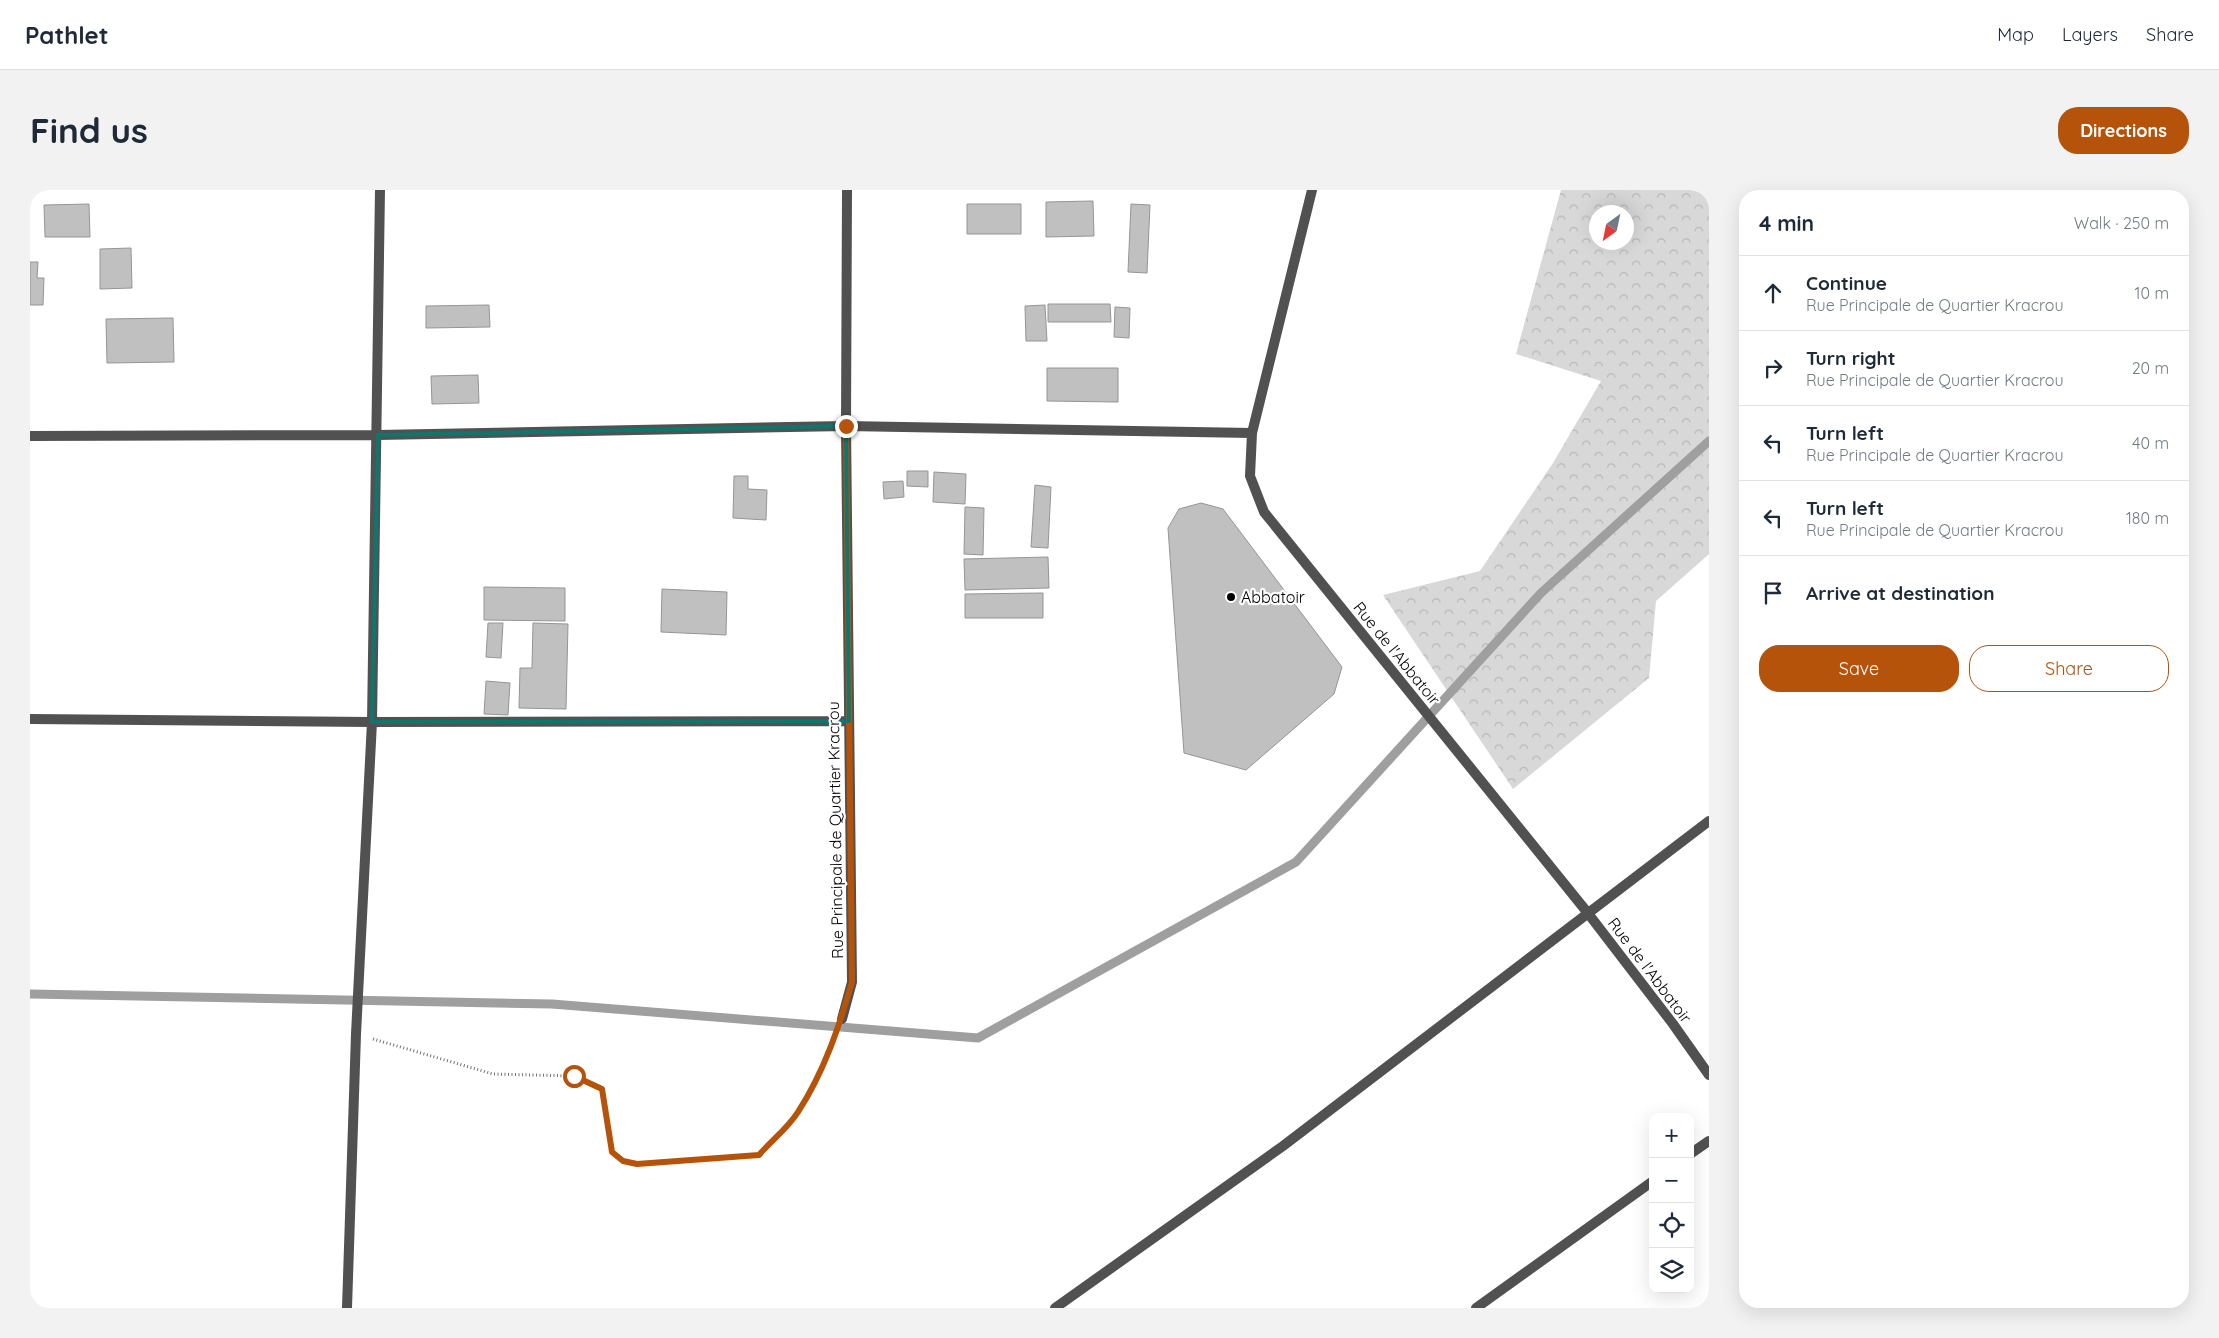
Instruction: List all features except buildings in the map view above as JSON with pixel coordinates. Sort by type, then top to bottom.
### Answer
[{"type":"street","points":[[347,1308],[356,1034],[372,722],[378,435],[380,190]]},
{"type":"street","name":"Rue Principale de Quartier Kracrou","points":[[842,1018],[852,982],[846,426],[847,190]]},
{"type":"street","name":"Rue de l'Abbatoir","points":[[1312,190],[1252,433],[1250,476],[1264,512],[1587,912],[1673,1024],[1709,1075]]},
{"type":"street","points":[[30,436],[378,435],[846,426],[1252,433]]},
{"type":"street","points":[[30,719],[372,722],[849,721]]},
{"type":"street","points":[[1055,1308],[1283,1146],[1587,912],[1709,821]]},
{"type":"street","points":[[1694,1151],[1709,1140]]},
{"type":"street","points":[[1476,1308],[1649,1184]]},
{"type":"path","points":[[356,1034],[493,1074],[574,1076],[602,1089],[612,1152],[623,1161],[637,1164],[759,1155],[797,1114],[823,1066],[842,1018]]},
{"type":"highlighted area","points":[[846,426],[849,721],[372,722],[378,435]]},
{"type":"green space","points":[[1561,190],[1709,190],[1709,554],[1656,601],[1649,678],[1513,789],[1383,595],[1480,571],[1553,463],[1601,381],[1516,354]]},
{"type":"waterway","points":[[30,994],[552,1004],[978,1038],[1296,862],[1541,593],[1709,441]]},
{"type":"place","name":"Abbatoir","points":[[1231,597]]},
{"type":"route","points":[[574,1076],[602,1089],[612,1152],[623,1161],[637,1164],[759,1155],[797,1114],[823,1066],[842,1018],[852,982],[846,426]]}]
